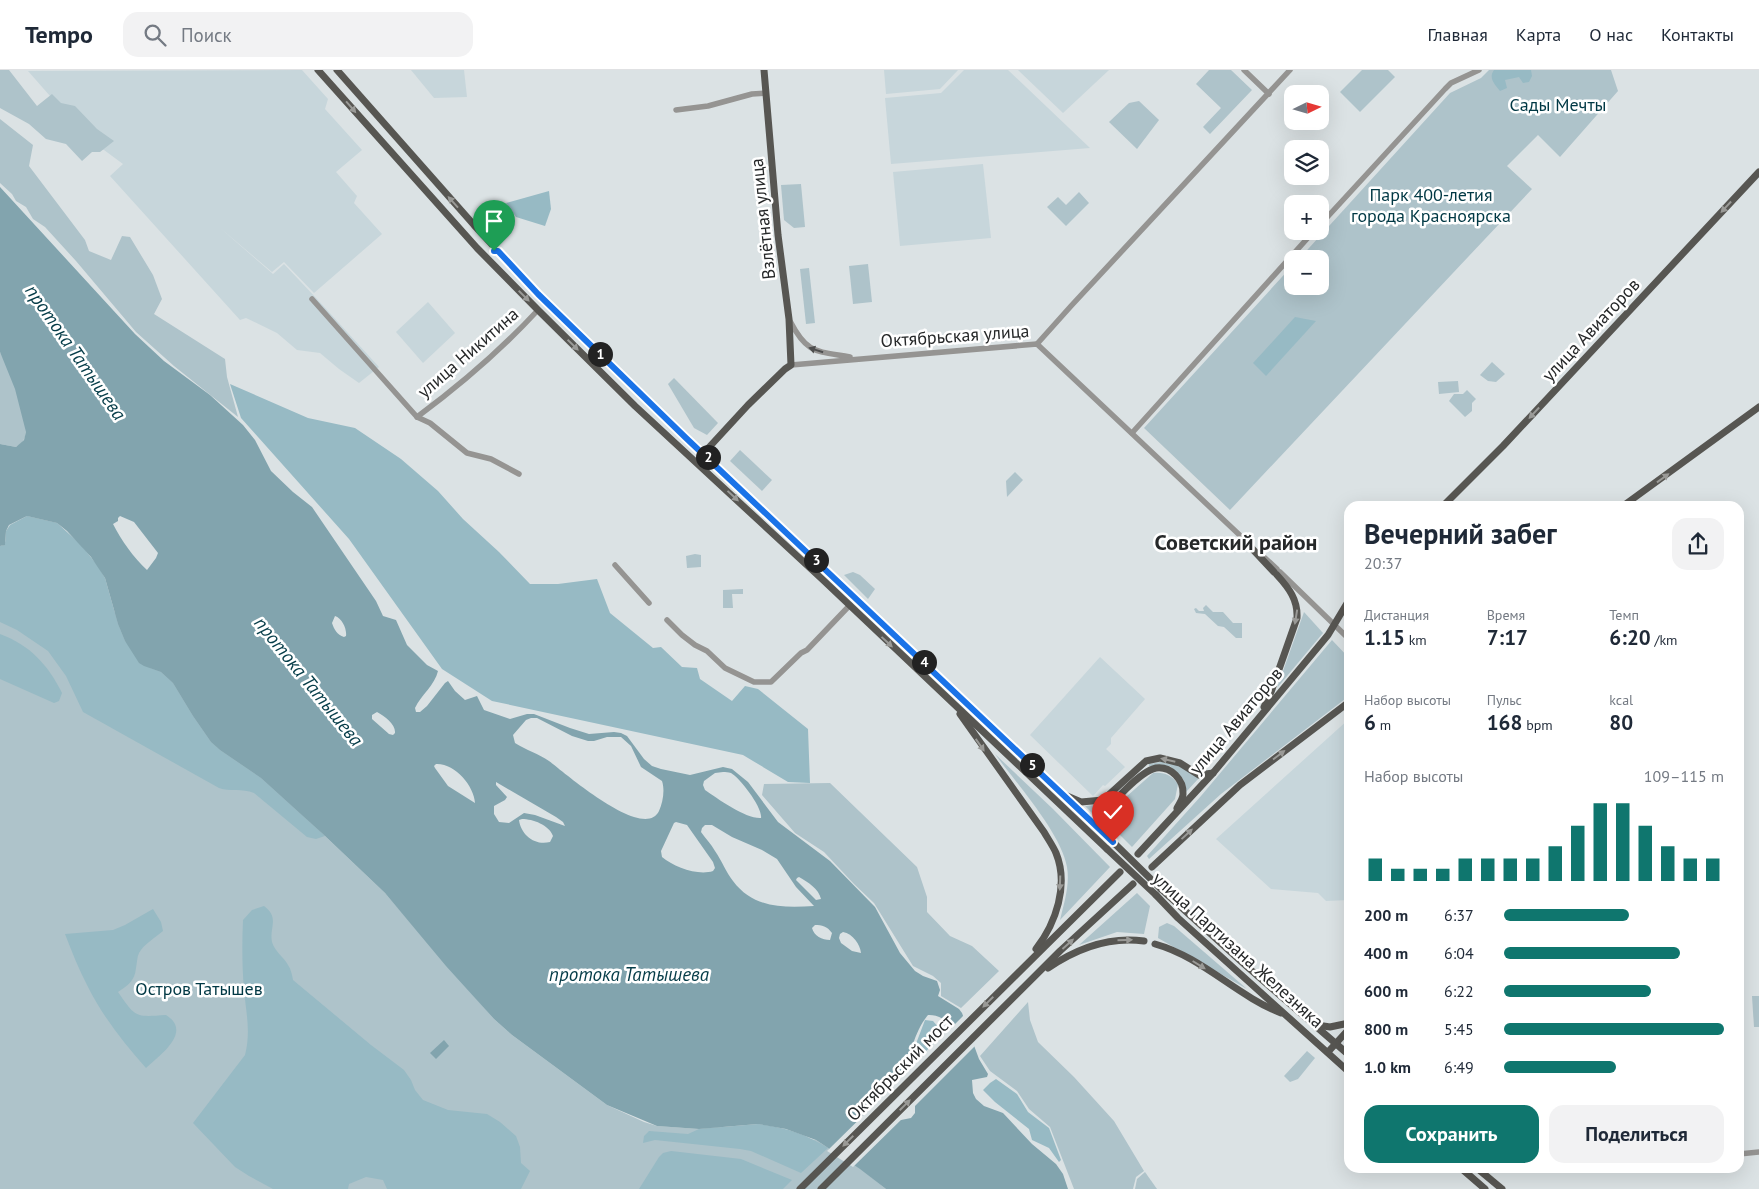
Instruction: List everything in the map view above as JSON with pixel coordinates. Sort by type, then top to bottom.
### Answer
[{"type":"main road","name":"улица Партизана Железняка","points":[[318,70],[489,261],[636,406],[850,605],[1178,918],[1344,1067]]},
{"type":"main road","name":"улица Партизана Железняка","points":[[337,70],[498,251],[580,336],[1161,889],[1248,968],[1344,1051]]},
{"type":"main road","name":"Взлётная улица","points":[[764,70],[778,235],[789,320],[792,365]]},
{"type":"main road","name":"улица Авиаторов","points":[[1448,501],[1503,446],[1759,172]]},
{"type":"main road","points":[[466,235],[474,232],[475,225]]},
{"type":"main road","points":[[489,261],[489,256],[492,252],[498,251]]},
{"type":"main road","points":[[698,463],[703,453],[748,405],[785,369],[792,365]]},
{"type":"main road","points":[[1631,501],[1759,407]]},
{"type":"main road","points":[[1245,541],[1277,572],[1288,587],[1297,606],[1297,618],[1271,692],[1260,717]]},
{"type":"main road","name":"улица Авиаторов","points":[[1138,854],[1213,774],[1328,635],[1344,609]]},
{"type":"main road","points":[[953,704],[1044,832],[1056,853],[1061,871],[1061,887],[1047,934],[1022,968]]},
{"type":"main road","points":[[1152,867],[1240,785],[1344,706]]},
{"type":"main road","points":[[1059,792],[1081,802],[1103,800],[1146,761],[1160,758],[1180,762],[1199,775],[1213,774]]},
{"type":"main road","points":[[1113,842],[1105,825],[1108,809],[1138,779],[1156,768],[1173,772],[1182,788],[1182,800],[1170,820]]},
{"type":"main road","points":[[1022,968],[1120,872]]},
{"type":"main road","points":[[1033,978],[1133,884]]},
{"type":"main road","points":[[1033,978],[1079,950],[1120,940],[1144,941]]},
{"type":"main road","points":[[1155,944],[1180,953],[1262,1006],[1286,1016]]},
{"type":"main road","name":"Октябрьский мост","points":[[800,1189],[1022,968]]},
{"type":"main road","name":"Октябрьский мост","points":[[821,1189],[1033,978]]},
{"type":"main road","points":[[1316,1025],[1330,1027],[1344,1024]]},
{"type":"main road","points":[[1328,1052],[1344,1035]]},
{"type":"main road","points":[[1467,1173],[1485,1189]]},
{"type":"main road","points":[[1483,1173],[1502,1189]]},
{"type":"street","points":[[1244,70],[1269,94]]},
{"type":"street","points":[[1037,344],[1290,70]]},
{"type":"street","points":[[1329,215],[1451,83],[1479,70]]},
{"type":"street","points":[[676,110],[708,106],[752,94],[766,93]]},
{"type":"street","points":[[1132,433],[1306,240]]},
{"type":"street","name":"улица Никитина","points":[[312,299],[417,417],[430,423],[467,453],[490,459],[519,474]]},
{"type":"street","name":"улица Никитина","points":[[417,417],[485,361],[538,310]]},
{"type":"street","points":[[789,320],[798,337],[812,350],[857,359]]},
{"type":"street","name":"Октябрьская улица","points":[[792,365],[1037,344],[1245,541]]},
{"type":"street","points":[[615,565],[649,603]]},
{"type":"street","points":[[1277,572],[1344,633]]},
{"type":"street","points":[[667,620],[695,645],[707,651],[725,668],[754,682],[771,682],[801,652],[807,650],[850,605]]},
{"type":"street","points":[[1744,1154],[1759,1152]]},
{"type":"shaded area","points":[[302,70],[328,99],[325,109],[362,150],[336,172],[357,196],[354,203],[382,234],[314,293],[284,262],[272,272],[219,227],[273,274],[284,264],[379,367],[359,383],[320,353],[297,350],[277,333],[246,318],[240,320],[110,176],[123,164],[104,150],[95,147],[28,71]]},
{"type":"shaded area","points":[[411,70],[464,70],[467,97],[434,98]]},
{"type":"shaded area","points":[[884,70],[958,70],[940,89],[886,94]]},
{"type":"shaded area","points":[[964,70],[1008,70],[1090,148],[891,164],[885,98],[941,93]]},
{"type":"shaded area","points":[[1018,70],[1109,70],[1063,113]]},
{"type":"shaded area","points":[[1494,70],[1531,70],[1532,76],[1529,82],[1523,83],[1519,77],[1505,80],[1507,88],[1500,91],[1492,79]]},
{"type":"shaded area","points":[[983,164],[991,238],[900,246],[893,172]]},
{"type":"shaded area","points":[[549,191],[551,209],[545,226],[516,217],[506,203]]},
{"type":"shaded area","points":[[428,302],[455,333],[423,363],[396,332]]},
{"type":"shaded area","points":[[1295,317],[1316,321],[1266,376],[1253,363]]},
{"type":"shaded area","points":[[230,384],[308,418],[355,428],[401,459],[438,491],[463,519],[530,584],[558,584],[597,579],[610,613],[653,648],[661,647],[682,667],[697,668],[700,679],[732,701],[745,686],[758,689],[808,729],[810,783],[788,782],[743,755],[492,701],[442,669],[349,539],[241,418]]},
{"type":"shaded area","points":[[27,516],[57,523],[81,545],[105,578],[118,624],[125,641],[150,668],[161,672],[173,683],[211,742],[261,778],[325,836],[316,839],[307,837],[254,793],[219,788],[83,712],[66,676],[48,651],[17,630],[0,622],[0,546],[5,545],[6,531],[10,525]]},
{"type":"shaded area","points":[[0,634],[20,644],[37,657],[51,674],[62,693],[59,701],[54,703],[0,679]]},
{"type":"shaded area","points":[[1100,657],[1145,699],[1111,738],[1111,744],[1106,749],[1125,767],[1093,796],[1030,735]]},
{"type":"shaded area","points":[[1344,724],[1344,900],[1326,901],[1318,893],[1271,889],[1216,839]]},
{"type":"shaded area","points":[[264,906],[269,910],[273,919],[271,937],[273,945],[289,967],[293,980],[404,1070],[423,1100],[448,1110],[487,1114],[516,1136],[520,1147],[521,1163],[530,1171],[521,1189],[387,1189],[383,1180],[366,1177],[349,1184],[348,1189],[273,1189],[235,1167],[193,1123],[245,1055],[248,1030],[243,972],[243,920],[252,910]]},
{"type":"shaded area","points":[[153,909],[161,922],[163,931],[141,950],[132,980],[118,992],[137,1014],[148,1016],[166,1015],[173,1022],[176,1029],[175,1036],[166,1050],[146,1068],[100,1009],[82,974],[65,934],[113,930]]},
{"type":"shaded area","points":[[925,1020],[933,1021],[939,1028],[945,1027],[948,1030],[924,1053],[914,1049]]},
{"type":"shaded area","points":[[996,1079],[1017,1094],[1028,1112],[1049,1128],[1061,1160],[1059,1162],[1049,1148],[1032,1140],[1029,1129],[983,1090]]},
{"type":"shaded area","points":[[758,1124],[794,1132],[828,1148],[801,1173],[751,1151],[655,1140],[643,1143],[644,1136],[649,1131],[688,1134],[699,1129]]},
{"type":"shaded area","points":[[671,1151],[741,1159],[792,1180],[783,1189],[639,1189],[659,1157],[663,1153]]},
{"type":"green space","points":[[0,70],[9,70],[37,106],[52,94],[61,103],[75,106],[97,129],[114,141],[100,152],[92,152],[82,161],[66,144],[46,139],[29,124],[0,108]]},
{"type":"green space","points":[[1209,70],[1231,70],[1252,90],[1210,134],[1203,127],[1221,108],[1196,84]]},
{"type":"green space","points":[[1362,70],[1388,70],[1395,77],[1360,112],[1340,92]]},
{"type":"green space","name":"Парк 400-летия города Красноярска","points":[[1489,70],[1611,70],[1618,91],[1560,157],[1538,135],[1507,166],[1532,189],[1230,510],[1144,428],[1284,275],[1284,295],[1329,295],[1329,250],[1307,250],[1316,240],[1329,240],[1329,226],[1450,93],[1481,78]]},
{"type":"green space","points":[[1139,101],[1159,120],[1137,149],[1109,122],[1129,103]]},
{"type":"green space","points":[[0,119],[33,145],[29,166],[85,240],[89,251],[111,260],[122,236],[130,237],[153,275],[162,299],[154,314],[225,359],[227,377],[238,417],[174,366],[136,332],[45,227],[33,219],[26,207],[16,201],[12,194],[0,183]]},
{"type":"green space","points":[[801,184],[805,227],[794,228],[784,220],[781,185]]},
{"type":"green space","points":[[1079,192],[1089,203],[1066,226],[1047,207],[1058,197],[1066,205]]},
{"type":"green space","points":[[868,264],[872,302],[853,304],[849,266]]},
{"type":"green space","points":[[809,268],[815,323],[806,324],[800,269]]},
{"type":"green space","points":[[0,352],[8,368],[25,423],[26,434],[22,442],[16,447],[0,444]]},
{"type":"green space","points":[[1492,362],[1505,374],[1496,382],[1488,381],[1480,375]]},
{"type":"green space","points":[[674,378],[718,423],[707,435],[694,428],[668,384]]},
{"type":"green space","points":[[1458,381],[1459,392],[1439,394],[1438,382]]},
{"type":"green space","points":[[1467,390],[1476,399],[1472,403],[1472,411],[1465,417],[1449,401],[1454,394],[1463,394]]},
{"type":"green space","points":[[740,450],[772,480],[762,491],[730,461]]},
{"type":"green space","points":[[1015,472],[1023,480],[1007,497],[1006,481]]},
{"type":"green space","name":"Остров Татышев","points":[[27,516],[57,523],[81,545],[115,613],[306,818],[385,893],[494,1019],[512,1035],[607,1105],[644,1122],[657,1126],[699,1129],[717,1127],[816,1140],[861,1169],[886,1189],[0,1189],[0,546]]},
{"type":"green space","points":[[701,555],[701,567],[687,568],[686,556]]},
{"type":"green space","points":[[853,572],[860,575],[875,589],[868,599],[844,575]]},
{"type":"green space","points":[[743,589],[743,594],[732,594],[733,608],[723,608],[723,590]]},
{"type":"green space","points":[[1206,605],[1213,612],[1223,612],[1233,623],[1242,623],[1242,638],[1236,638],[1224,627],[1218,626],[1205,614],[1196,613],[1194,609],[1204,611],[1203,608]]},
{"type":"green space","points":[[1304,612],[1323,633],[1277,688]]},
{"type":"green space","points":[[1332,640],[1344,653],[1344,700],[1221,794],[1149,859],[1147,856],[1201,796]]},
{"type":"green space","points":[[995,754],[1110,867],[1060,920],[1068,880],[1063,854],[1047,824]]},
{"type":"green space","points":[[1166,761],[1181,766],[1199,778],[1186,792],[1183,779],[1170,766],[1149,766],[1149,764]]},
{"type":"green space","points":[[1153,773],[1170,776],[1178,784],[1175,799],[1132,847],[1113,828],[1112,812],[1117,805]]},
{"type":"green space","points":[[830,783],[917,867],[927,897],[927,912],[950,936],[972,946],[999,971],[961,1008],[941,996],[941,983],[933,976],[913,966],[874,903],[824,852],[795,833],[762,795],[764,784]]},
{"type":"green space","points":[[1118,793],[1104,809],[1100,821],[1085,806],[1104,804]]},
{"type":"green space","points":[[1137,893],[1150,906],[1144,934],[1117,932],[1079,945]]},
{"type":"green space","points":[[1167,923],[1174,926],[1247,989],[1158,938],[1159,927]]},
{"type":"green space","points":[[1752,996],[1759,996],[1759,1027],[1754,1027]]},
{"type":"green space","points":[[1028,1002],[1030,1020],[1038,1042],[1074,1077],[1114,1121],[1144,1171],[1136,1177],[1133,1189],[1074,1189],[1050,1127],[1029,1109],[1017,1091],[990,1071],[980,1056]]},
{"type":"green space","points":[[1307,1051],[1315,1058],[1298,1079],[1290,1082],[1284,1076]]},
{"type":"green space","points":[[1145,1172],[1157,1189],[1135,1189],[1137,1179]]},
{"type":"water","name":"протока Татышева","points":[[0,187],[135,334],[164,361],[210,395],[243,425],[255,440],[271,471],[312,507],[376,601],[383,616],[396,620],[407,645],[427,665],[438,671],[434,681],[415,708],[416,712],[420,712],[427,706],[448,681],[465,700],[477,696],[484,710],[510,719],[534,714],[589,734],[621,733],[627,736],[644,759],[652,766],[661,769],[690,775],[723,767],[732,769],[748,782],[778,822],[830,861],[875,907],[900,953],[915,971],[937,981],[940,990],[938,996],[959,1009],[962,1013],[979,1059],[988,1074],[987,1077],[972,1080],[973,1093],[976,1099],[984,1106],[1003,1113],[1032,1144],[1056,1164],[1063,1174],[1068,1189],[886,1189],[816,1140],[786,1129],[758,1124],[699,1129],[657,1126],[607,1105],[512,1035],[494,1019],[446,966],[385,893],[261,778],[211,742],[173,683],[161,672],[139,663],[125,641],[118,624],[105,578],[91,557],[67,531],[57,523],[27,516],[9,525],[6,531],[5,545],[0,546],[0,444],[16,447],[24,440],[26,432],[15,389],[0,352]],"holes":[[[120,516],[134,522],[158,553],[147,570],[120,536],[113,524],[118,521]],[[335,616],[344,624],[346,636],[339,635],[332,623]],[[377,712],[389,721],[395,730],[393,735],[389,734],[372,719],[372,715]],[[531,718],[537,718],[572,736],[588,741],[607,737],[621,737],[631,746],[641,767],[662,781],[663,796],[659,811],[651,818],[638,818],[622,812],[604,802],[549,761],[515,743],[513,735],[526,720]],[[436,764],[450,767],[456,771],[467,783],[474,796],[475,803],[448,786],[435,768]],[[715,773],[731,773],[750,794],[761,813],[761,818],[732,808],[705,790],[704,781]],[[496,782],[556,817],[565,826],[524,813],[509,823],[499,822],[494,814],[494,806],[507,797],[496,785]],[[519,820],[531,820],[540,823],[553,836],[550,842],[544,843],[534,841],[523,830]],[[676,822],[687,825],[713,862],[715,868],[713,871],[707,872],[693,871],[679,867],[662,857],[661,851]],[[705,825],[712,825],[777,859],[796,887],[814,906],[780,906],[750,897],[733,881],[701,832]],[[799,877],[816,889],[821,899],[816,900],[796,880],[797,878]],[[815,925],[824,926],[832,933],[830,940],[821,938],[812,928]],[[843,932],[847,933],[855,940],[861,953],[852,951],[841,943],[840,934]],[[928,1015],[941,1018],[951,1027],[954,1033],[958,1054],[915,1101],[915,1113],[911,1118],[901,1120],[891,1114],[882,1093],[886,1085],[903,1071],[908,1064],[913,1044],[921,1025]]]},
{"type":"water","points":[[444,1040],[449,1046],[436,1059],[430,1053]]},
{"type":"pier","points":[[965,1014],[976,1045],[913,1108],[913,1100],[955,1053],[955,1040],[949,1030]]},
{"type":"pier","points":[[885,1094],[893,1113],[904,1117],[853,1167],[827,1151]]},
{"type":"district","name":"Советский район","points":[[1236,542]]},
{"type":"route","points":[[494,251],[498,251],[538,294],[686,438],[1113,842]]},
{"type":"park label","name":"Сады Мечты","points":[[1558,105]]}]
